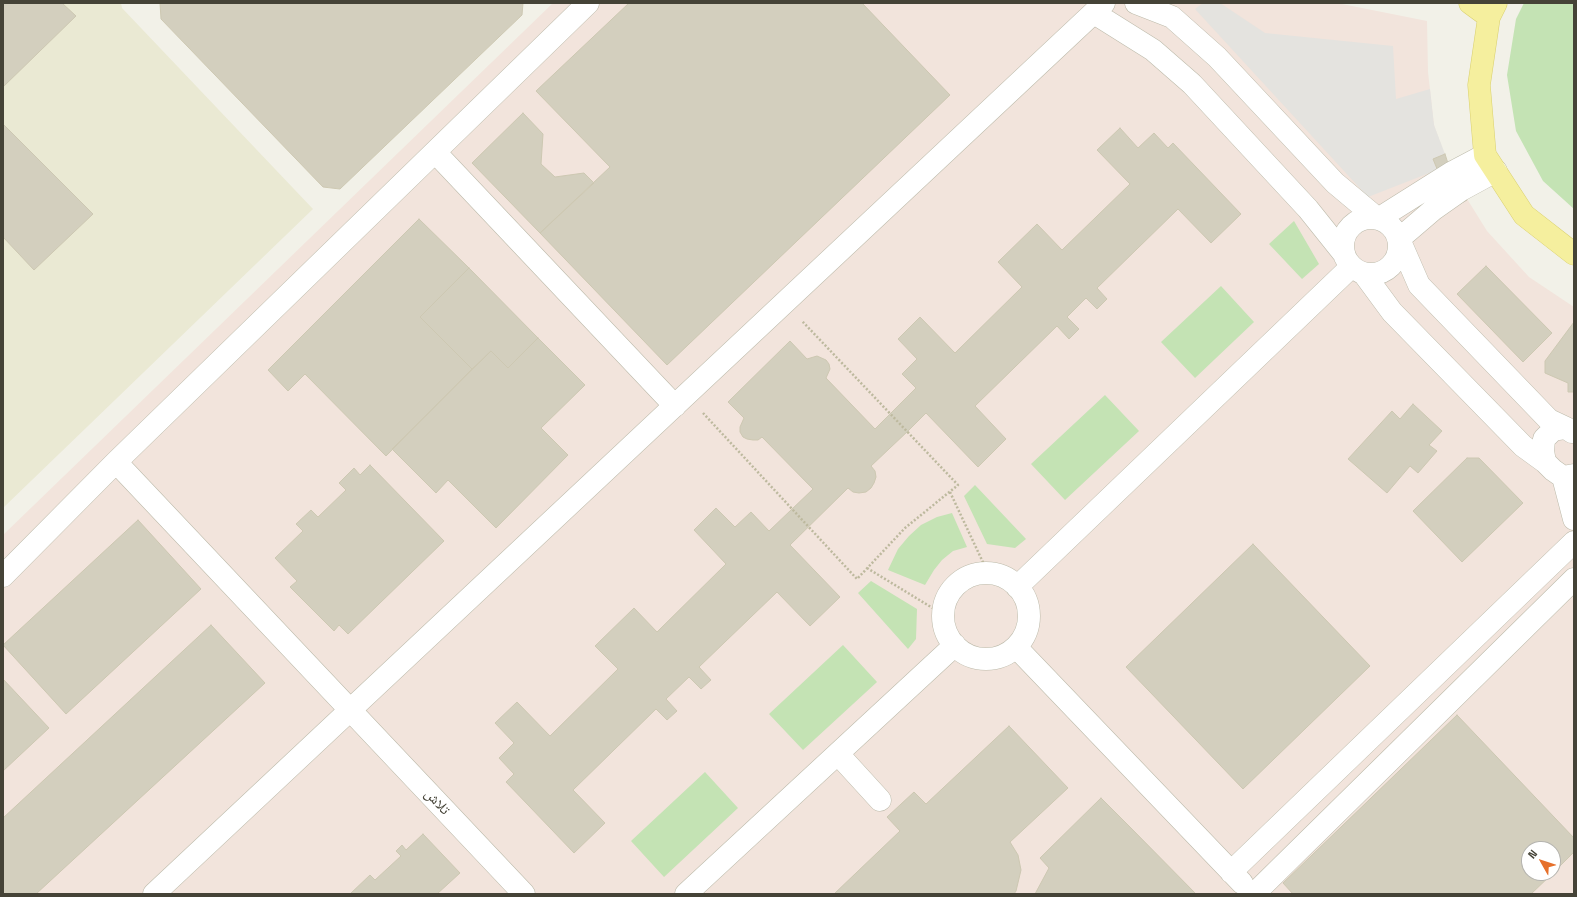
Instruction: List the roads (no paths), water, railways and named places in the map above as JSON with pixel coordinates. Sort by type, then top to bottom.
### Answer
[{"type":"main road","points":[[1470,3],[1492,10],[1479,85],[1490,163],[1524,215],[1574,254]]},
{"type":"lane","points":[[3,576],[116,462],[588,3]]},
{"type":"lane","points":[[1136,3],[1172,17],[1217,57],[1335,183],[1378,219],[1391,226],[1399,238],[1418,286],[1550,420],[1570,431]]},
{"type":"lane","points":[[154,894],[1099,8],[1192,84],[1308,209],[1392,312],[1523,446],[1545,462],[1553,470],[1568,476],[1574,519]]},
{"type":"lane","points":[[435,152],[681,401]]},
{"type":"lane","points":[[1399,238],[1399,254],[1392,267],[1379,274],[1353,265],[1343,240],[1350,226],[1363,219],[1378,219],[1451,173],[1490,163]]},
{"type":"lane","points":[[1399,238],[1461,190],[1490,163]]},
{"type":"lane","points":[[1017,587],[1353,265]]},
{"type":"lane","points":[[1545,462],[1543,451],[1544,439],[1553,430],[1570,431]]},
{"type":"lane","name":"تلاش","points":[[116,462],[524,894]]},
{"type":"lane","points":[[1232,872],[1574,542]]},
{"type":"lane","points":[[988,573],[1009,579],[1017,587],[1024,595],[1028,606],[1029,617],[1023,638],[1016,647],[996,658],[985,659],[964,653],[955,645],[945,626],[944,615],[945,604],[957,585],[971,576],[988,573]]},
{"type":"lane","points":[[1016,647],[1253,894],[1574,579]]},
{"type":"lane","points":[[686,894],[955,645]]},
{"type":"lane","points":[[1422,689],[1441,710]]},
{"type":"lane","points":[[838,754],[880,800]]}]
